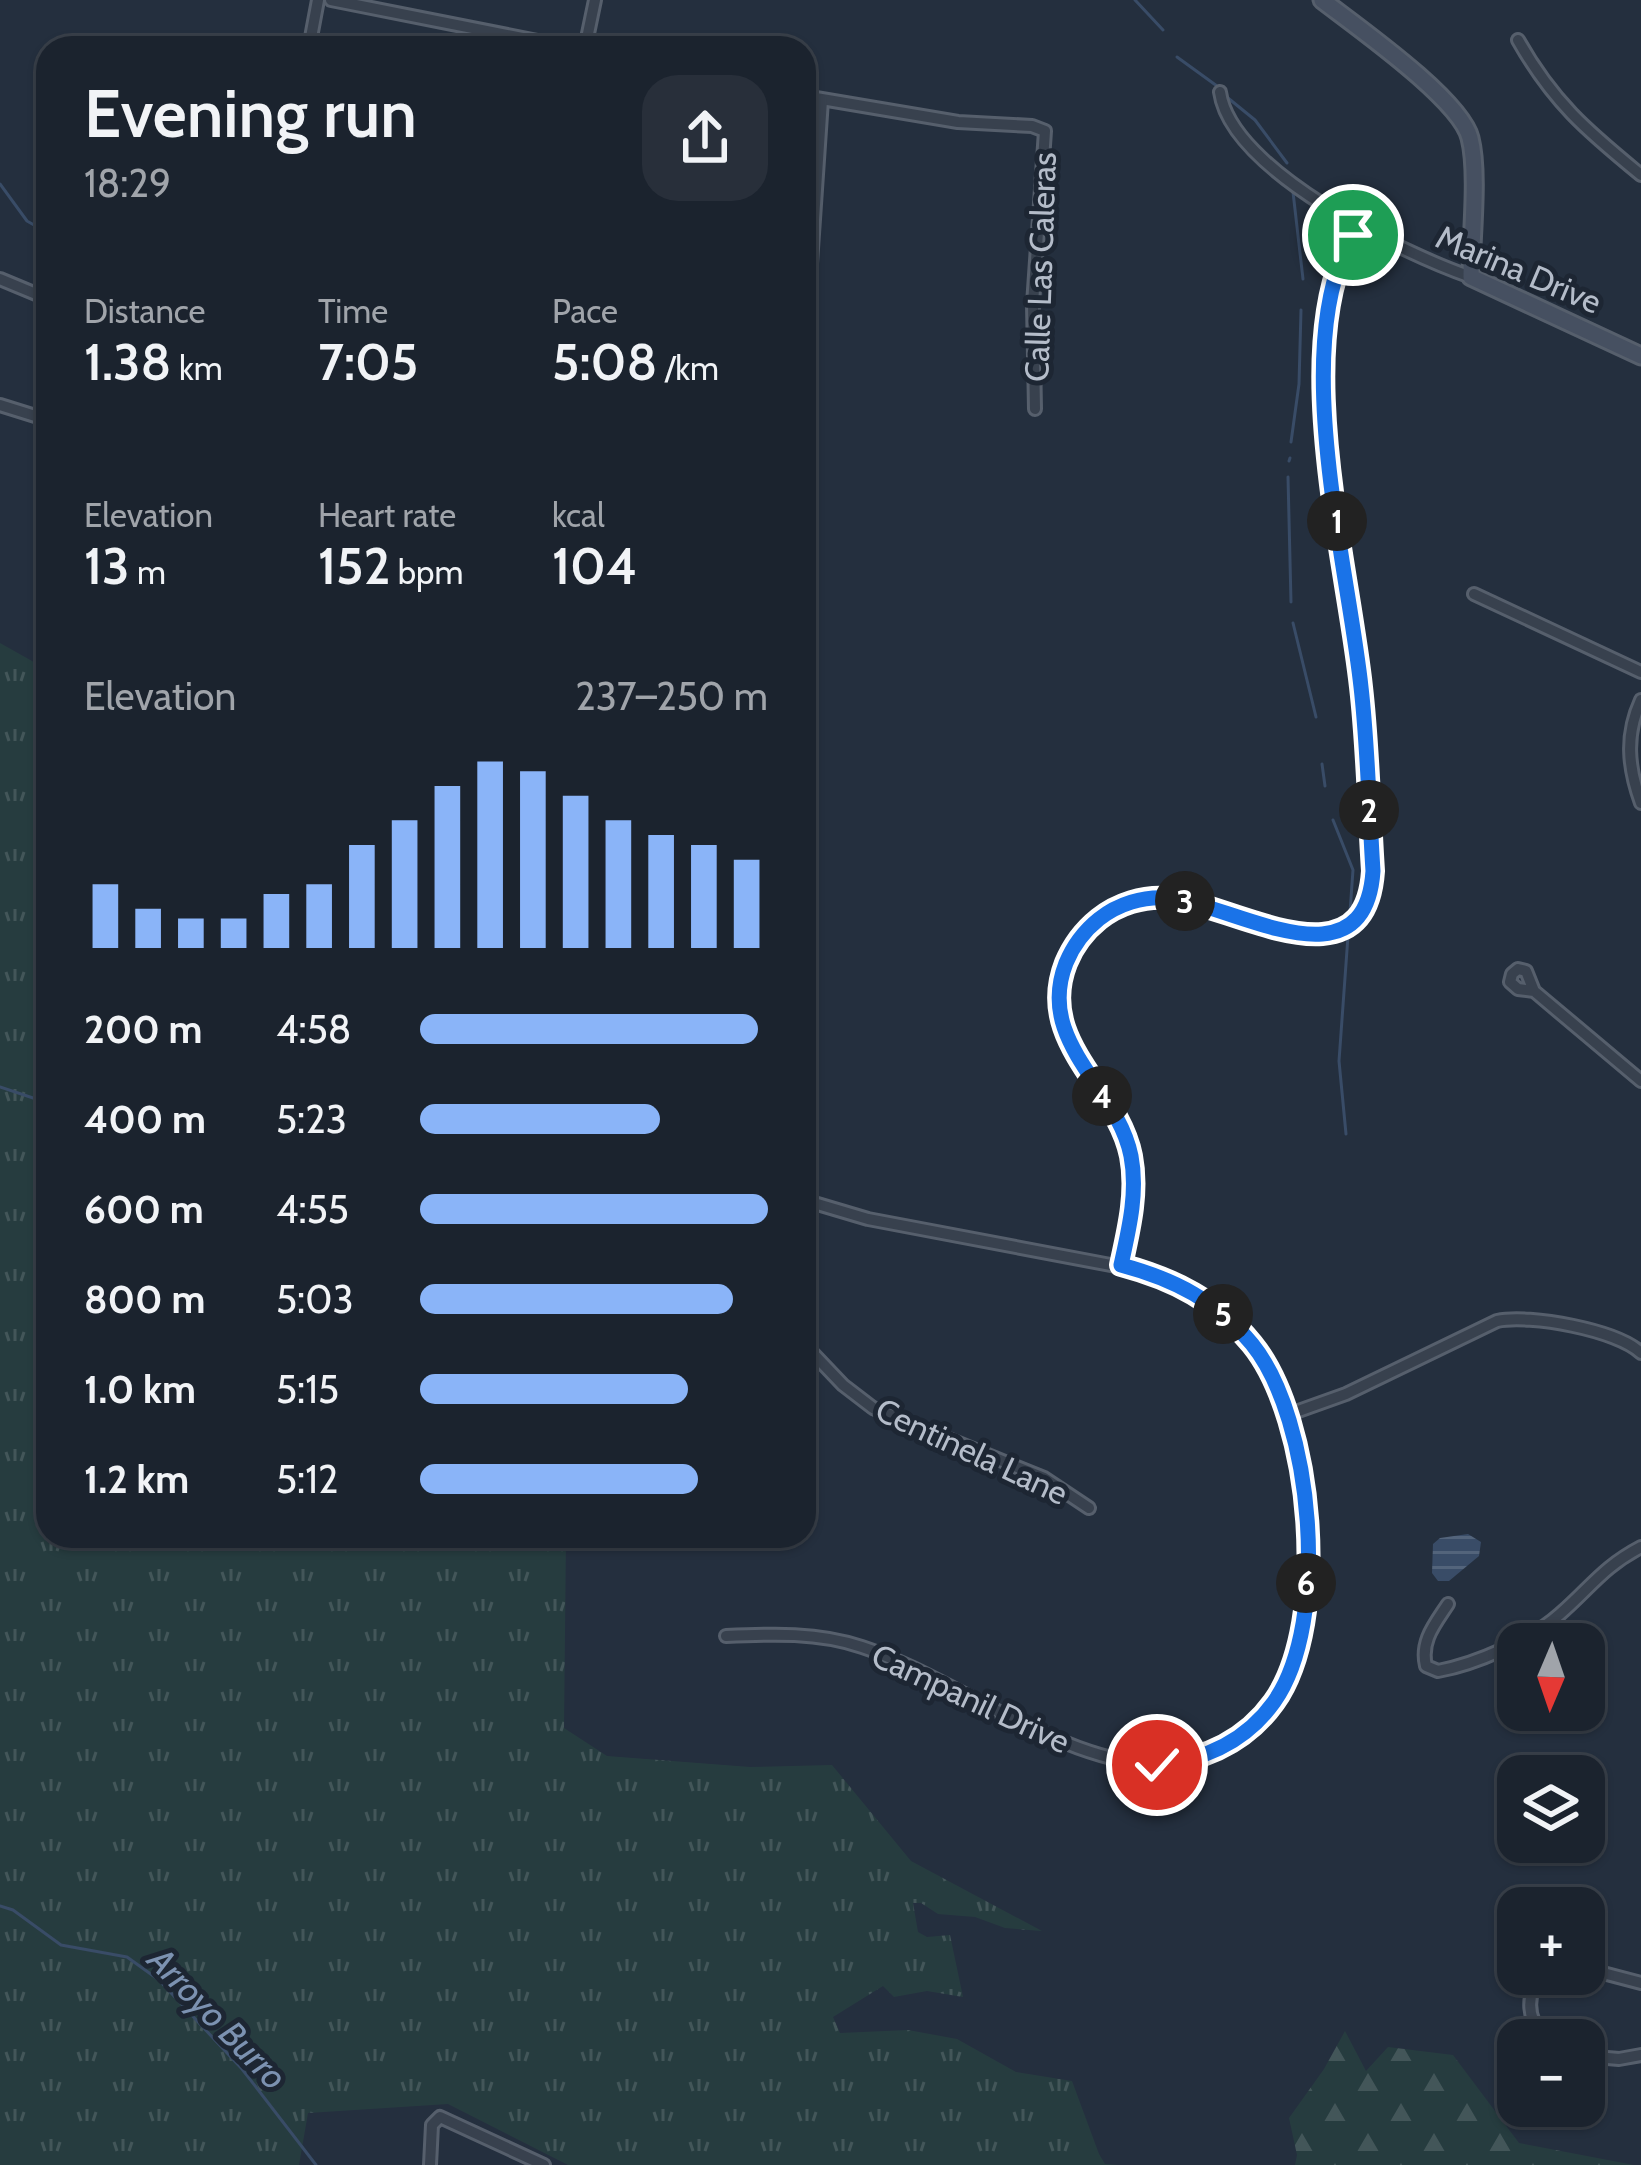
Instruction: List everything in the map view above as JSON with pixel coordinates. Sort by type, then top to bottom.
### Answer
[{"type":"street","points":[[311,36],[318,0]]},
{"type":"street","points":[[331,0],[512,36]]},
{"type":"street","points":[[588,36],[595,0]]},
{"type":"street","points":[[1322,0],[1395,56],[1462,118],[1472,151],[1471,277]]},
{"type":"street","points":[[1518,40],[1544,86],[1575,121],[1641,175]]},
{"type":"street","name":"Marina Drive","points":[[1220,92],[1223,111],[1267,160],[1312,198],[1357,227],[1641,356]]},
{"type":"street","points":[[816,99],[823,100],[816,199]]},
{"type":"street","name":"Calle Las Caleras","points":[[823,100],[958,122],[1045,130],[1033,304],[1035,409]]},
{"type":"street","points":[[1121,1265],[1133,1195],[1131,1156],[1117,1121],[1066,1039],[1060,1012],[1061,980],[1078,941],[1109,912],[1155,898],[1186,901],[1288,932],[1319,935],[1352,920],[1370,890],[1373,871],[1361,688],[1323,403],[1333,276],[1357,227]]},
{"type":"street","points":[[0,279],[36,293]]},
{"type":"street","points":[[0,405],[36,416]]},
{"type":"street","points":[[1474,593],[1641,672]]},
{"type":"street","points":[[1641,700],[1629,741],[1631,774],[1641,803]]},
{"type":"street","points":[[1534,991],[1641,1081]]},
{"type":"street","name":"Campanil Drive","points":[[726,1636],[809,1636],[858,1645],[1084,1750],[1125,1763],[1180,1762],[1214,1751],[1263,1715],[1283,1687],[1294,1660],[1304,1609],[1301,1466],[1290,1414],[1262,1358],[1226,1316],[1173,1281],[1121,1265],[868,1219],[816,1204]]},
{"type":"street","points":[[1290,1414],[1346,1394],[1514,1318],[1616,1337],[1641,1353]]},
{"type":"street","name":"Centinela Lane","points":[[816,1357],[873,1408],[1044,1478],[1089,1508]]},
{"type":"street","points":[[1448,1604],[1425,1642],[1424,1662],[1438,1671],[1539,1629],[1609,1564],[1641,1546]]},
{"type":"street","points":[[1605,1974],[1641,1983]]},
{"type":"street","points":[[1605,2058],[1641,2055]]},
{"type":"street","points":[[430,2165],[432,2125],[446,2118],[544,2165]]},
{"type":"green space","points":[[0,643],[36,663],[36,1548],[566,1548],[564,1728],[607,1756],[750,1767],[832,1765],[911,1861],[1042,1931],[938,1914],[913,1903],[918,1932],[927,1937],[950,1935],[963,1997],[927,1991],[894,1997],[883,1986],[833,2017],[840,2033],[908,2030],[957,2039],[1016,2072],[1072,2081],[1099,2154],[1105,2164],[1119,2165],[568,2165],[448,2104],[308,2113],[299,2165],[0,2165]]},
{"type":"green space","points":[[1345,2031],[1366,2071],[1388,2047],[1453,2055],[1497,2114],[1497,2127],[1507,2127],[1519,2143],[1634,2165],[1295,2165],[1289,2118]]},
{"type":"water","points":[[1468,1534],[1481,1542],[1479,1556],[1449,1581],[1438,1581],[1432,1573],[1433,1544],[1440,1538]]},
{"type":"waterway","points":[[1135,0],[1163,30]]},
{"type":"waterway","points":[[1177,57],[1217,86]]},
{"type":"waterway","points":[[1228,98],[1255,120],[1287,163]]},
{"type":"waterway","points":[[0,184],[36,226]]},
{"type":"waterway","points":[[1293,192],[1303,279]]},
{"type":"waterway","points":[[1291,442],[1301,310]]},
{"type":"waterway","points":[[1288,477],[1291,602]]},
{"type":"waterway","points":[[1293,623],[1316,717]]},
{"type":"waterway","points":[[1322,764],[1325,786]]},
{"type":"waterway","points":[[1333,820],[1353,870],[1350,912]]},
{"type":"waterway","points":[[1346,1134],[1339,1061],[1348,936]]},
{"type":"waterway","points":[[0,1087],[36,1099]]},
{"type":"waterway","name":"Arroyo Burro","points":[[0,1906],[13,1910],[61,1945],[127,1957],[159,1980],[242,2069],[316,2165]]},
{"type":"route","points":[[1157,1765],[1195,1759],[1232,1742],[1263,1715],[1283,1687],[1294,1660],[1304,1609],[1301,1466],[1290,1414],[1252,1345],[1226,1316],[1192,1291],[1121,1265],[1131,1221],[1131,1156],[1117,1121],[1066,1039],[1060,1012],[1061,980],[1070,955],[1088,929],[1109,912],[1138,900],[1171,898],[1288,932],[1319,935],[1352,920],[1365,903],[1373,871],[1361,688],[1323,403],[1333,276],[1353,235]]}]
